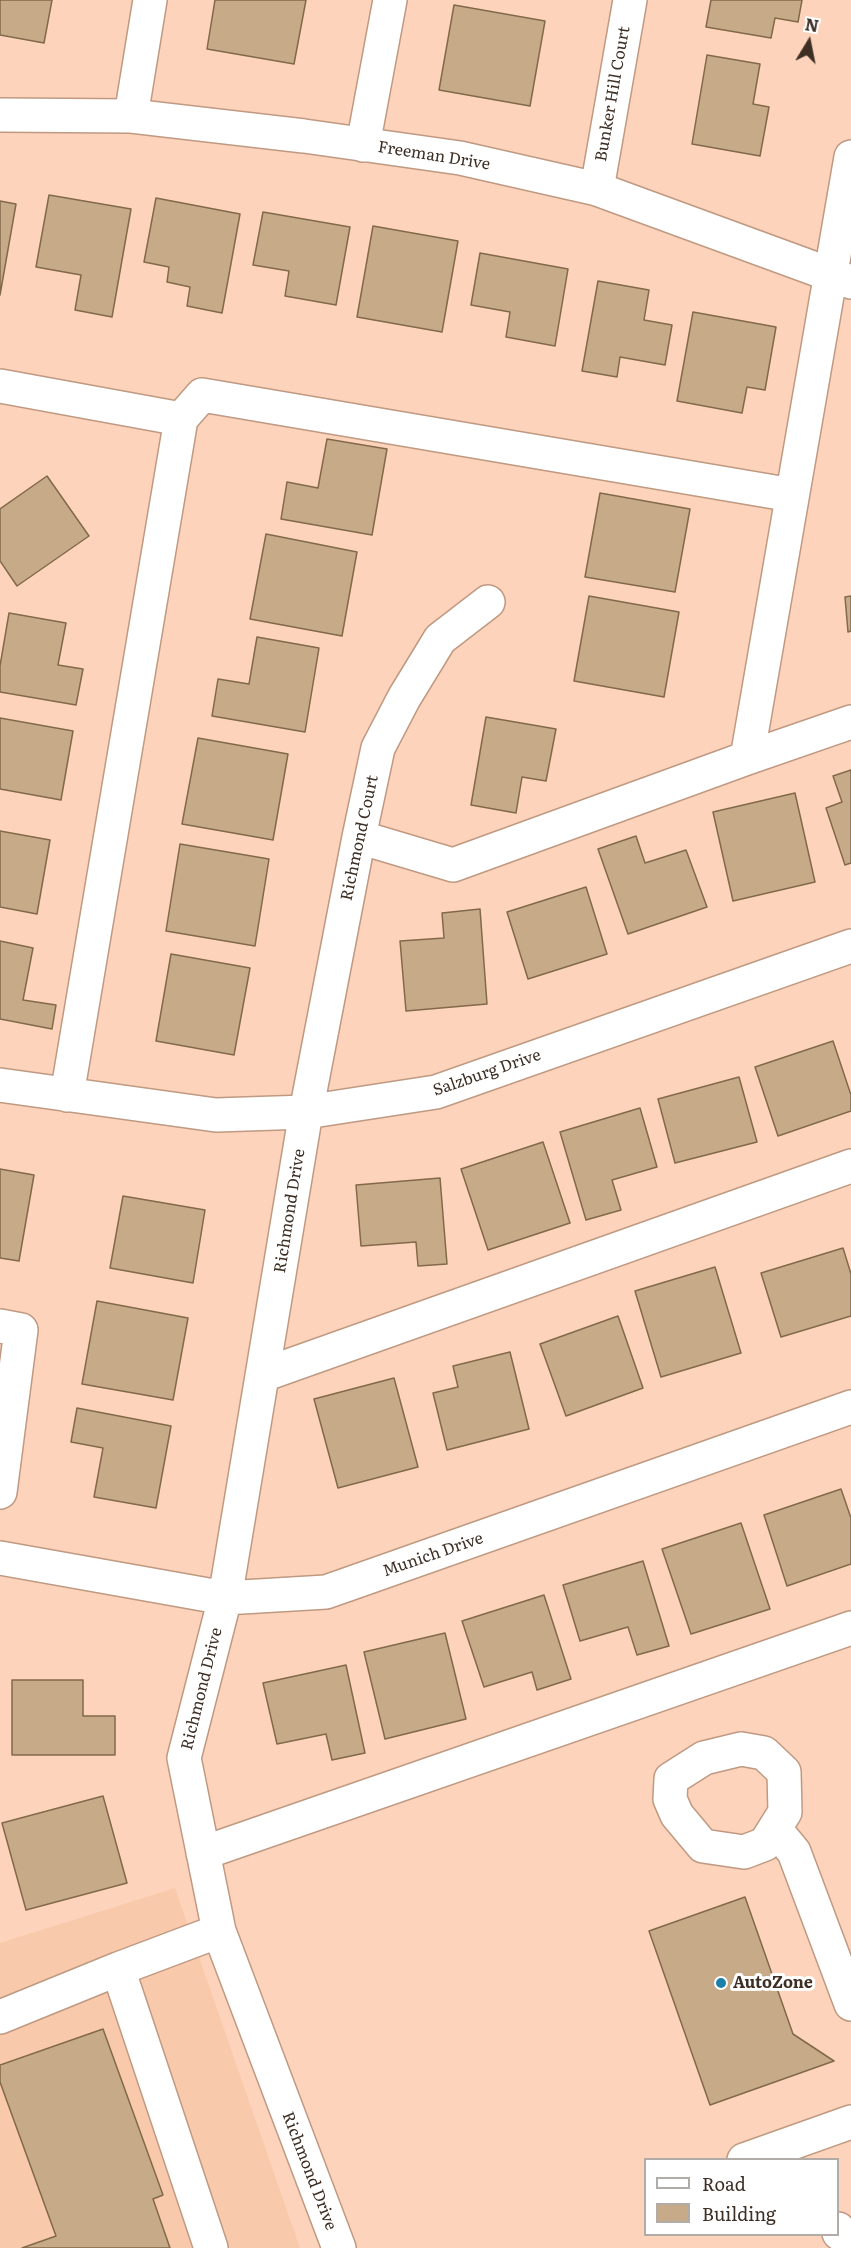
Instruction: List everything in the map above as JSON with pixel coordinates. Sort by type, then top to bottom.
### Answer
[{"type":"street","points":[[131,116],[150,0]]},
{"type":"street","points":[[363,145],[390,0]]},
{"type":"street","name":"Bunker Hill Court","points":[[597,189],[630,0]]},
{"type":"street","name":"Freeman Drive","points":[[0,115],[131,116],[460,158],[597,189],[841,279]]},
{"type":"street","points":[[747,758],[792,495],[841,279],[851,157]]},
{"type":"street","points":[[0,387],[181,419]]},
{"type":"street","points":[[67,1095],[181,419],[202,395],[792,495]]},
{"type":"street","name":"Richmond Court","points":[[306,1112],[378,748],[404,698],[440,639],[488,602]]},
{"type":"street","points":[[359,837],[453,865],[851,722]]},
{"type":"street","name":"Salzburg Drive","points":[[0,1085],[216,1115],[306,1112],[436,1092],[851,946]]},
{"type":"street","name":"Richmond Drive","points":[[306,1112],[225,1598],[184,1758],[219,1931],[339,2248]]},
{"type":"street","points":[[263,1374],[851,1166]]},
{"type":"street","points":[[0,1326],[21,1330],[0,1492]]},
{"type":"street","name":"Munich Drive","points":[[0,1558],[225,1598],[326,1592],[851,1407]]},
{"type":"street","points":[[203,1853],[851,1628]]},
{"type":"street","points":[[775,1828],[794,1852],[851,2004]]},
{"type":"street","points":[[0,2017],[219,1931]]},
{"type":"street","points":[[118,1969],[211,2248]]},
{"type":"street","points":[[756,2158],[804,2150],[851,2122]]},
{"type":"shaded area","points":[[175,1888],[300,2248],[0,2248],[0,1943]]},
{"type":"building","points":[[0,0],[52,0],[44,43],[0,35]]},
{"type":"building","points":[[215,0],[306,0],[294,64],[207,49]]},
{"type":"building","points":[[711,0],[802,0],[798,22],[775,18],[771,38],[706,27]]},
{"type":"building","points":[[454,5],[545,21],[530,106],[439,90]]},
{"type":"building","points":[[707,55],[760,64],[753,104],[769,107],[760,156],[692,144]]},
{"type":"building","points":[[49,195],[131,209],[112,317],[75,310],[81,275],[36,267]]},
{"type":"building","points":[[156,198],[240,214],[222,313],[187,306],[190,287],[167,282],[169,267],[144,262]]},
{"type":"building","points":[[0,201],[16,204],[0,295]]},
{"type":"building","points":[[263,212],[350,227],[336,305],[285,296],[289,271],[253,265]]},
{"type":"building","points":[[373,226],[458,241],[442,332],[357,317]]},
{"type":"building","points":[[480,253],[568,269],[555,346],[506,337],[510,312],[471,305]]},
{"type":"building","points":[[598,281],[649,290],[644,320],[672,325],[665,365],[620,357],[617,377],[582,371]]},
{"type":"building","points":[[693,312],[776,327],[765,390],[747,387],[742,413],[677,401]]},
{"type":"building","points":[[327,439],[387,449],[372,535],[281,519],[287,482],[318,488]]},
{"type":"building","points":[[47,476],[89,536],[17,586],[0,561],[0,509]]},
{"type":"building","points":[[600,493],[690,509],[675,592],[585,577]]},
{"type":"building","points":[[266,534],[357,552],[342,636],[250,619]]},
{"type":"building","points":[[589,596],[679,612],[664,697],[574,681]]},
{"type":"building","points":[[851,596],[851,631],[848,632],[845,597]]},
{"type":"building","points":[[9,613],[66,623],[58,665],[83,669],[76,705],[0,692],[0,666]]},
{"type":"building","points":[[257,637],[319,648],[305,732],[212,716],[218,679],[249,684]]},
{"type":"building","points":[[486,717],[556,729],[546,781],[522,777],[516,813],[471,805]]},
{"type":"building","points":[[0,718],[73,731],[61,800],[0,789]]},
{"type":"building","points":[[198,738],[288,754],[273,840],[182,824]]},
{"type":"building","points":[[851,770],[851,863],[845,865],[826,808],[842,802],[833,776]]},
{"type":"building","points":[[795,793],[815,882],[733,901],[713,812]]},
{"type":"building","points":[[0,831],[50,840],[37,914],[0,907]]},
{"type":"building","points":[[636,836],[645,863],[686,850],[707,907],[628,934],[598,849]]},
{"type":"building","points":[[180,844],[269,859],[255,946],[166,931]]},
{"type":"building","points":[[586,887],[607,954],[528,979],[507,912]]},
{"type":"building","points":[[480,909],[487,1004],[406,1011],[400,941],[444,938],[442,913]]},
{"type":"building","points":[[0,941],[33,948],[23,1000],[56,1005],[52,1029],[0,1019]]},
{"type":"building","points":[[171,954],[250,968],[234,1055],[156,1041]]},
{"type":"building","points":[[833,1041],[851,1095],[851,1111],[778,1136],[755,1067]]},
{"type":"building","points":[[739,1077],[757,1142],[675,1163],[658,1099]]},
{"type":"building","points":[[640,1108],[657,1167],[612,1180],[621,1210],[586,1220],[560,1132]]},
{"type":"building","points":[[543,1142],[570,1223],[488,1250],[461,1169]]},
{"type":"building","points":[[0,1169],[34,1175],[19,1261],[0,1258]]},
{"type":"building","points":[[440,1178],[447,1264],[418,1266],[416,1242],[361,1246],[356,1185]]},
{"type":"building","points":[[123,1196],[205,1210],[193,1283],[110,1268]]},
{"type":"building","points":[[843,1248],[851,1274],[851,1316],[781,1337],[761,1273]]},
{"type":"building","points":[[715,1267],[741,1353],[661,1377],[635,1291]]},
{"type":"building","points":[[97,1301],[188,1318],[173,1400],[82,1384]]},
{"type":"building","points":[[618,1316],[643,1388],[566,1416],[540,1344]]},
{"type":"building","points":[[510,1352],[529,1429],[447,1450],[433,1393],[458,1387],[453,1366]]},
{"type":"building","points":[[394,1378],[418,1467],[338,1488],[314,1399]]},
{"type":"building","points":[[77,1408],[171,1426],[156,1508],[94,1497],[103,1448],[71,1442]]},
{"type":"building","points":[[841,1489],[851,1518],[851,1564],[787,1586],[764,1515]]},
{"type":"building","points":[[741,1523],[770,1609],[691,1634],[662,1549]]},
{"type":"building","points":[[643,1561],[669,1646],[637,1655],[628,1627],[580,1641],[563,1585]]},
{"type":"building","points":[[544,1595],[571,1679],[537,1690],[532,1672],[484,1687],[462,1621]]},
{"type":"building","points":[[445,1633],[466,1719],[385,1739],[364,1652]]},
{"type":"building","points":[[346,1665],[365,1753],[332,1760],[326,1734],[277,1744],[263,1683]]},
{"type":"building","points":[[12,1680],[83,1680],[83,1716],[115,1716],[115,1755],[12,1755]]},
{"type":"building","points":[[103,1796],[127,1883],[26,1910],[2,1823]]},
{"type":"building","name":"AutoZone","points":[[745,1897],[793,2034],[834,2061],[710,2105],[649,1931]]},
{"type":"building","points":[[103,2029],[163,2195],[153,2199],[170,2248],[22,2248],[56,2236],[0,2082],[0,2065]]},
{"type":"place","name":"AutoZone","points":[[721,1983]]}]
